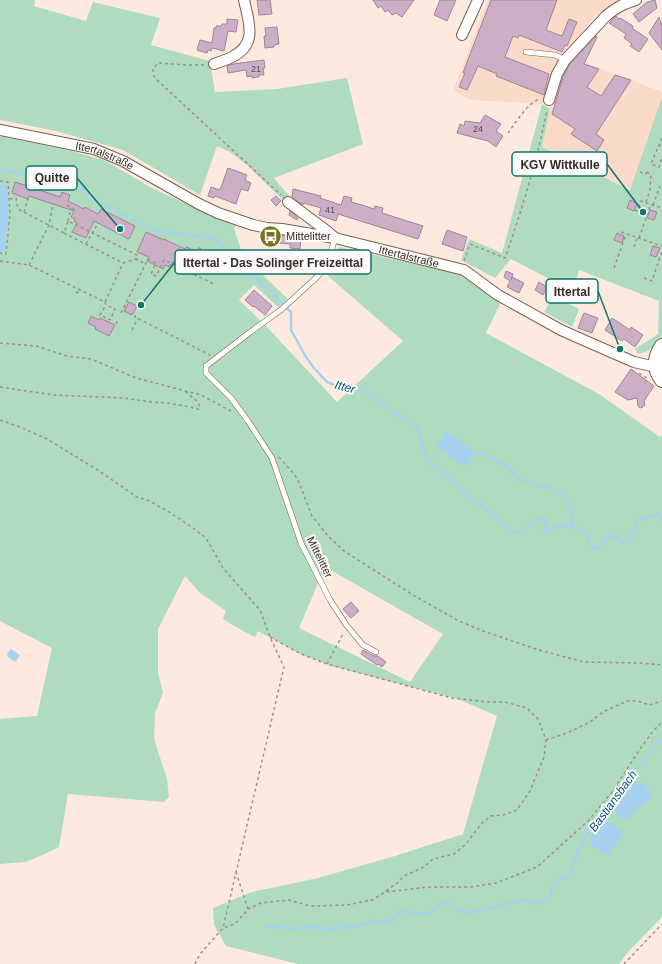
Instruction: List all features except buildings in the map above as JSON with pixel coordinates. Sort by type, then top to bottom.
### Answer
[{"type":"main road","points":[[658,381],[656,361],[657,355],[662,346]]},
{"type":"street","points":[[214,64],[231,58],[245,47],[248,41],[250,33],[244,0]]},
{"type":"street","points":[[462,35],[478,0]]},
{"type":"street","points":[[549,100],[557,74],[565,60],[609,13],[618,6],[636,0]]},
{"type":"street","name":"Ittertalstraße","points":[[0,130],[94,149],[123,161],[199,204],[218,213],[253,225],[335,238],[464,270],[498,295],[561,330],[634,362],[656,367]]},
{"type":"street","points":[[288,202],[335,238]]},
{"type":"lane","points":[[526,52],[555,56],[565,60]]},
{"type":"lane","name":"Mittelitter","points":[[335,238],[328,262],[318,277],[282,309],[206,366],[206,373],[231,398],[272,458],[301,543],[330,600],[347,626],[363,645],[376,652]]},
{"type":"path","points":[[214,64],[187,65],[158,63],[153,69],[153,74],[155,78],[288,202]]},
{"type":"path","points":[[463,264],[470,244],[504,258],[515,229],[533,168],[549,100],[540,99],[530,105],[508,133]]},
{"type":"path","points":[[658,136],[662,138],[651,164],[659,166],[662,156]]},
{"type":"path","points":[[658,145],[662,146]]},
{"type":"path","points":[[640,172],[646,174],[647,172]]},
{"type":"path","points":[[646,202],[650,190],[650,174],[647,172]]},
{"type":"path","points":[[0,181],[8,182],[10,199],[6,254],[0,253]]},
{"type":"path","points":[[634,247],[660,186]]},
{"type":"path","points":[[10,199],[16,198],[18,209],[123,263]]},
{"type":"path","points":[[24,212],[28,199]]},
{"type":"path","points":[[635,210],[637,211],[641,201],[662,208]]},
{"type":"path","points":[[29,265],[49,225],[53,204]]},
{"type":"path","points":[[67,205],[75,210]]},
{"type":"path","points":[[64,233],[71,208]]},
{"type":"path","points":[[68,221],[137,255],[136,258],[146,264]]},
{"type":"path","points":[[86,244],[98,223]]},
{"type":"path","points":[[621,232],[662,246]]},
{"type":"path","points":[[614,268],[626,234]]},
{"type":"path","points":[[194,274],[205,251],[199,248],[197,252]]},
{"type":"path","points":[[644,278],[652,281],[662,251]]},
{"type":"path","points":[[106,305],[116,309],[110,320],[100,315],[106,305],[105,302],[123,263],[136,258]]},
{"type":"path","points":[[121,313],[148,259],[156,262],[151,274],[156,276],[164,260],[214,284]]},
{"type":"path","points":[[0,261],[29,265],[105,302]]},
{"type":"path","points":[[76,293],[80,290]]},
{"type":"path","points":[[136,315],[134,317],[211,355]]},
{"type":"path","points":[[132,330],[138,318]]},
{"type":"path","points":[[116,324],[118,320]]},
{"type":"path","points":[[0,343],[36,346],[67,356],[91,359],[136,378],[202,395],[248,421]]},
{"type":"path","points":[[634,370],[658,381]]},
{"type":"path","points":[[0,388],[54,394],[123,398],[167,403],[199,409],[198,402],[184,390]]},
{"type":"path","points":[[0,420],[47,439],[96,469],[137,497],[150,501],[169,512],[206,538],[222,568],[260,610],[270,637],[284,667],[223,928],[200,954],[195,964]]},
{"type":"path","points":[[278,456],[298,480],[312,516],[328,536],[344,551],[413,596],[459,621],[483,631],[539,650],[584,662],[662,665]]},
{"type":"path","points":[[327,664],[347,626]]},
{"type":"path","points":[[223,928],[235,924],[248,909],[261,903],[289,900],[310,906],[347,905],[372,900],[397,884],[404,876],[424,867],[433,859],[454,854],[466,845],[482,823],[492,816],[503,815],[517,810],[530,791],[544,757],[546,740],[538,719],[527,708],[505,702],[489,702],[452,698],[327,664],[301,654],[270,637]]},
{"type":"path","points":[[546,740],[567,733],[590,722],[603,712],[627,701],[638,701],[649,705],[662,701]]},
{"type":"path","points":[[385,892],[429,887],[471,887],[496,883],[537,867],[588,821],[612,792],[640,749],[662,722]]},
{"type":"path","points":[[236,872],[248,909]]},
{"type":"path","points":[[624,964],[662,924]]},
{"type":"shaded area","points":[[488,0],[619,0],[595,16],[558,63],[542,104],[471,100],[453,90]]},
{"type":"shaded area","points":[[578,60],[662,92],[662,96],[631,190],[542,147],[559,76]]},
{"type":"green space","points":[[0,0],[35,0],[34,6],[86,21],[93,2],[160,18],[151,45],[210,61],[215,92],[277,89],[347,78],[363,144],[274,178],[290,197],[285,202],[247,165],[230,152],[217,146],[200,195],[123,150],[56,131],[0,120]]},
{"type":"green space","points":[[662,97],[662,337],[648,351],[638,354],[635,349],[658,334],[659,301],[579,270],[569,304],[579,309],[572,327],[544,312],[561,285],[511,259],[495,278],[461,260],[469,239],[502,253],[542,104],[550,109],[542,147],[630,190]]},
{"type":"green space","points":[[0,136],[71,151],[104,160],[152,188],[204,212],[237,224],[234,228],[243,256],[288,299],[278,307],[254,285],[239,300],[266,326],[337,402],[403,341],[328,276],[339,247],[459,274],[501,302],[486,333],[599,394],[660,437],[662,435],[662,917],[628,952],[619,964],[298,964],[226,946],[214,925],[213,908],[252,892],[318,878],[395,856],[463,834],[497,716],[458,699],[335,667],[300,654],[258,631],[255,637],[223,619],[226,611],[200,593],[185,576],[158,629],[158,673],[163,693],[155,713],[154,739],[167,779],[169,797],[164,802],[68,794],[59,847],[25,862],[0,864],[0,719],[37,716],[52,648],[0,621]],"holes":[[[325,567],[443,634],[410,682],[299,628]]]},
{"type":"water","points":[[0,185],[7,185],[8,212],[5,252],[0,252]]},
{"type":"water","points":[[447,432],[475,453],[464,467],[436,446]]},
{"type":"water","points":[[11,649],[20,655],[15,662],[8,657],[7,654]]},
{"type":"water","points":[[636,781],[643,783],[652,796],[625,821],[616,814],[615,809]]},
{"type":"water","points":[[605,819],[624,833],[608,856],[588,843]]},
{"type":"waterway","name":"Itter","points":[[0,171],[10,171],[81,188],[98,202],[155,231],[213,238],[238,267],[258,280],[291,312],[291,330],[306,357],[327,382],[342,388],[359,389],[417,428],[427,461],[439,469],[468,496],[494,515],[512,532],[523,533],[530,523],[543,518],[547,523],[544,531],[550,532],[555,527],[573,527],[586,534],[589,543],[595,549],[602,547],[606,538],[614,535],[621,542],[629,540],[636,530],[636,523],[641,519],[657,514],[662,519]]},
{"type":"waterway","points":[[475,453],[482,452],[499,463],[509,467],[517,478],[541,486],[549,487],[561,494],[573,510],[570,527]]},
{"type":"waterway","name":"Bastiansbach","points":[[266,927],[289,929],[310,927],[332,929],[356,926],[373,921],[388,921],[393,919],[400,911],[429,913],[437,906],[446,903],[467,913],[524,900],[536,903],[551,898],[551,891],[558,879],[565,878],[570,873],[583,841],[591,827],[605,812],[633,770],[644,762],[656,744],[662,739]]},
{"type":"place","name":"KGV Wittkulle","points":[[643,212]]},
{"type":"place","name":"Quitte","points":[[120,229]]},
{"type":"place","name":"Mittelitter","points":[[271,236]]},
{"type":"place","name":"Ittertal - Das Solinger Freizeittal","points":[[141,305]]},
{"type":"place","name":"Ittertal","points":[[620,349]]}]
